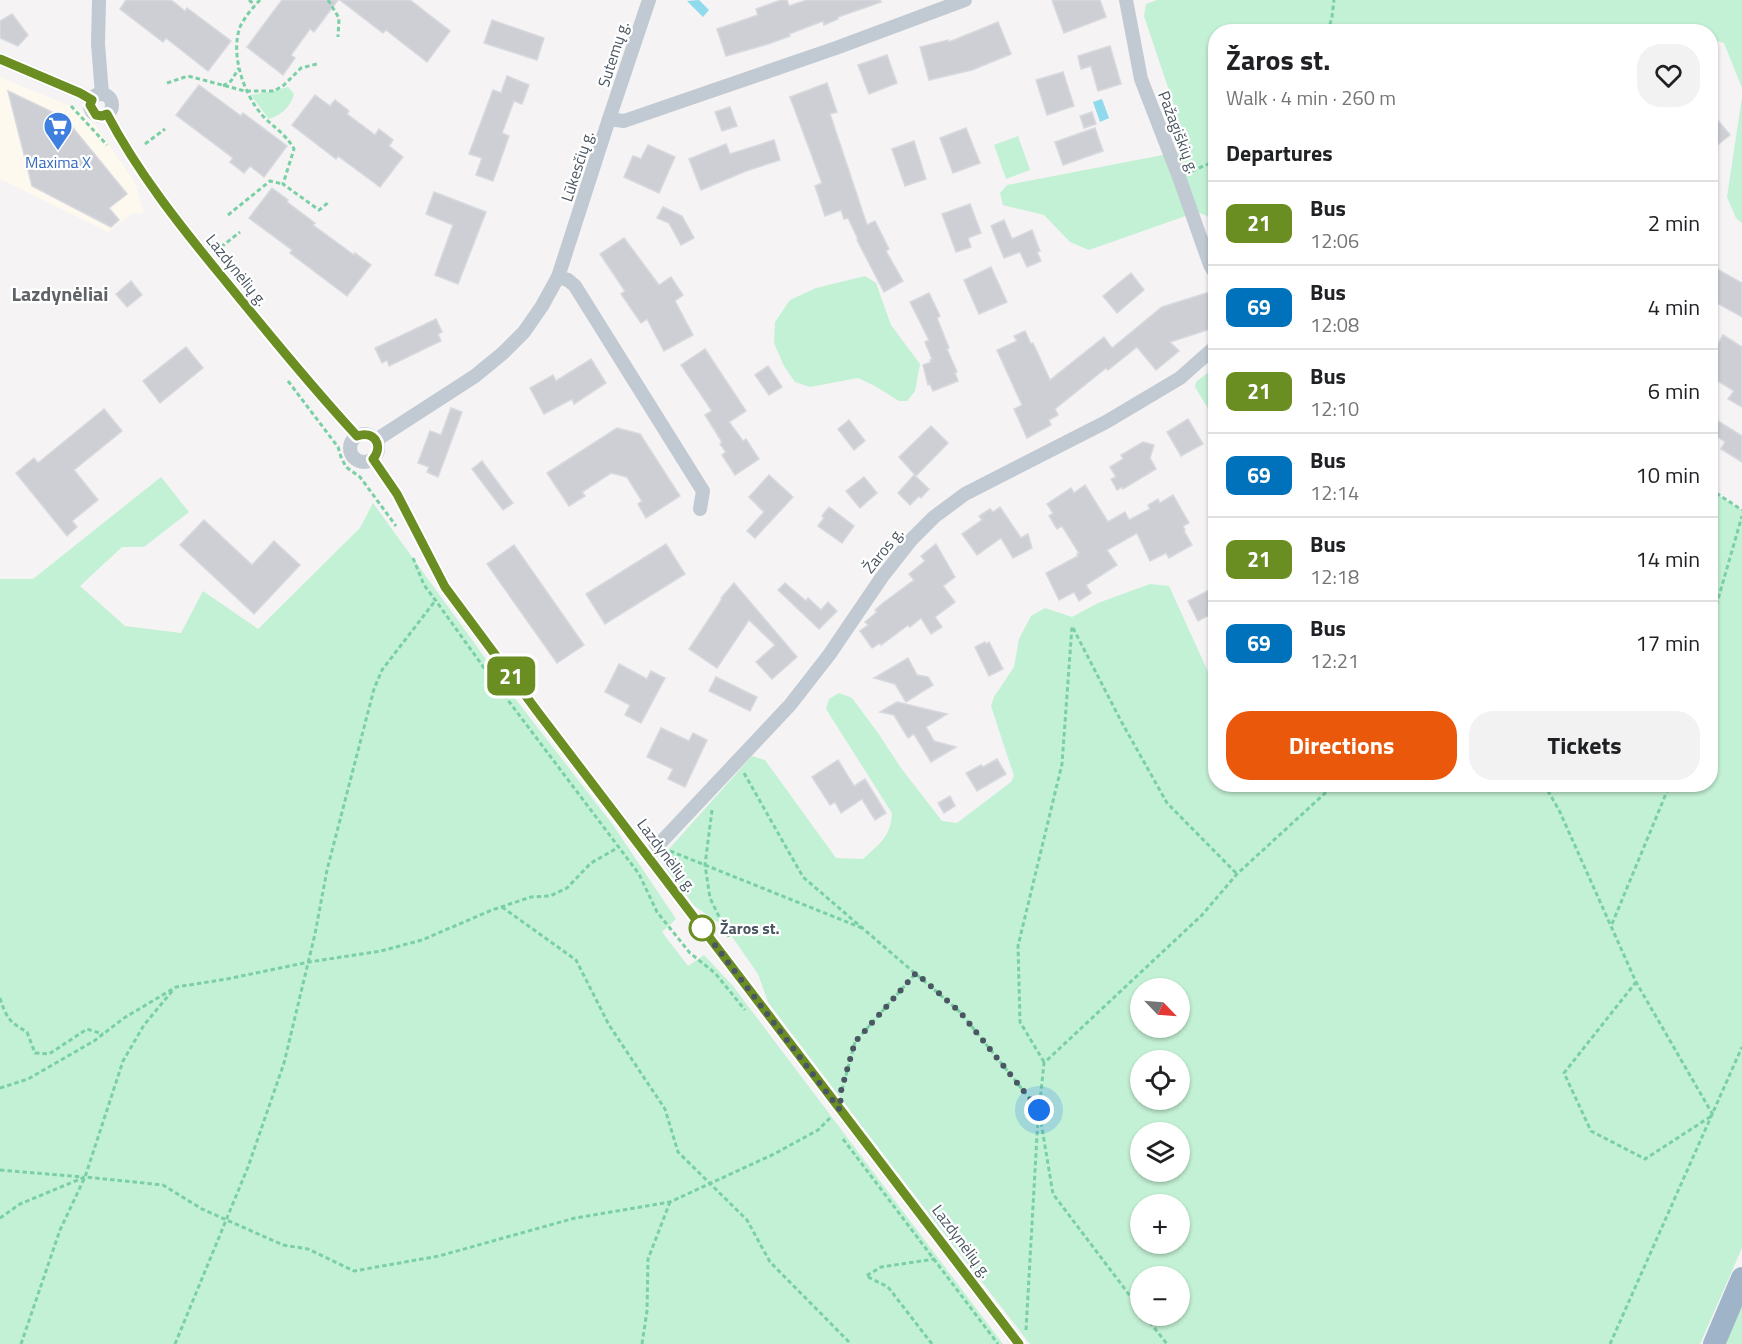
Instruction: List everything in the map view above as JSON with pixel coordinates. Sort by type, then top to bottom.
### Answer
[{"type":"highway","points":[[1714,1344],[1742,1278]]},
{"type":"street","points":[[97,97],[99,0]]},
{"type":"street","name":"Sutemų g.","points":[[609,119],[649,0]]},
{"type":"street","name":"Lūkesčių g.","points":[[376,440],[475,376],[504,353],[524,332],[558,277],[609,119],[624,121],[836,48],[965,0]]},
{"type":"street","name":"Pažagiškių g.","points":[[1126,0],[1141,79],[1208,259]]},
{"type":"street","name":"Lazdynėlių g.","points":[[0,58],[80,93],[97,97],[90,105],[96,115],[107,114],[121,142],[193,242],[293,364],[357,436]]},
{"type":"street","points":[[558,277],[568,280],[575,286],[703,491],[700,509]]},
{"type":"street","name":"Žaros g.","points":[[648,856],[790,705],[829,655],[887,571],[912,539],[934,517],[964,494],[1106,422],[1180,378],[1208,352]]},
{"type":"street","points":[[363,433],[371,435],[376,440],[377,453],[373,459],[367,462],[354,458],[350,446],[352,440],[363,433]]},
{"type":"street","name":"Lazdynėlių g.","points":[[373,459],[397,494],[445,587],[840,1110],[949,1252],[1022,1339]]},
{"type":"path","points":[[249,0],[255,5]]},
{"type":"path","points":[[260,0],[240,27],[239,68],[245,91],[263,116],[289,138],[294,149],[283,184]]},
{"type":"path","points":[[328,0],[339,18],[338,37]]},
{"type":"path","points":[[1330,24],[1335,0]]},
{"type":"path","points":[[167,83],[188,76],[245,91],[274,91],[284,85],[301,68],[317,64]]},
{"type":"path","points":[[223,86],[231,81],[239,68]]},
{"type":"path","points":[[145,144],[165,129]]},
{"type":"path","points":[[1179,177],[1208,164]]},
{"type":"path","points":[[228,215],[270,181],[283,184],[320,210],[329,202]]},
{"type":"path","points":[[221,247],[240,232]]},
{"type":"path","points":[[1718,494],[1742,510]]},
{"type":"path","points":[[1718,599],[1742,516]]},
{"type":"path","points":[[175,1344],[248,1167],[284,1063],[309,962],[327,870],[374,689],[382,670],[445,587]]},
{"type":"path","points":[[1022,1339],[1044,1063],[1020,1022],[1018,946],[1062,764],[1072,626],[1167,803],[1237,874]]},
{"type":"path","points":[[737,760],[803,877],[960,1012],[1039,1110],[1053,1194],[1130,1296]]},
{"type":"path","points":[[715,785],[705,865],[710,898],[733,946]]},
{"type":"path","points":[[1044,1063],[1202,915],[1237,874],[1326,792]]},
{"type":"path","points":[[1549,792],[1612,925],[1636,982],[1713,1115]]},
{"type":"path","points":[[1612,925],[1667,792]]},
{"type":"path","points":[[0,1088],[28,1079],[176,987],[381,951],[422,940],[502,907],[531,897],[550,896],[567,888],[591,863],[633,837]]},
{"type":"path","points":[[658,847],[866,930]]},
{"type":"path","points":[[502,907],[576,960],[609,1025],[664,1109],[678,1152],[747,1220],[770,1262],[851,1344]]},
{"type":"path","points":[[0,1170],[163,1185],[202,1209],[283,1245],[308,1249],[354,1271],[439,1256],[575,1218],[670,1202],[818,1130],[840,1110],[841,1091],[855,1042],[916,973]]},
{"type":"path","points":[[1636,982],[1564,1073],[1590,1131],[1644,1159],[1713,1115]]},
{"type":"path","points":[[21,1344],[60,1230],[85,1177],[123,1062],[144,1025],[176,987]]},
{"type":"path","points":[[0,998],[5,1014],[13,1024],[27,1032],[35,1053],[49,1054],[87,1029],[103,1034]]},
{"type":"path","points":[[1610,1344],[1742,1047]]},
{"type":"path","points":[[0,1218],[20,1204],[85,1177]]},
{"type":"path","points":[[642,1344],[647,1311],[648,1259],[670,1202]]},
{"type":"path","points":[[932,1344],[888,1287],[866,1276],[881,1267],[940,1258],[949,1252]]},
{"type":"path","points":[[1153,1326],[1167,1344]]},
{"type":"shaded area","points":[[0,77],[80,110],[97,127],[136,184],[144,213],[131,214],[108,232],[0,179]]},
{"type":"green space","points":[[1157,0],[1742,0],[1742,88],[1724,43],[1718,41],[1718,24],[1208,24],[1208,216],[1197,212],[1089,250],[1070,242],[1044,215],[1003,205],[1000,193],[1007,185],[1189,150],[1144,16],[1146,4]]},
{"type":"green space","points":[[288,87],[294,94],[291,103],[281,113],[269,119],[251,95],[274,91]]},
{"type":"green space","points":[[1742,97],[1742,223],[1736,218],[1727,197]]},
{"type":"green space","points":[[1018,136],[1030,170],[1006,179],[994,145]]},
{"type":"green space","points":[[865,276],[876,283],[891,325],[920,364],[915,391],[907,401],[899,401],[858,378],[810,387],[795,382],[784,366],[774,343],[775,322],[790,300],[816,288]]},
{"type":"green space","points":[[1208,373],[1208,408],[1195,387],[1196,382]]},
{"type":"green space","points":[[161,477],[189,512],[144,547],[122,547],[80,586],[125,626],[181,633],[203,591],[258,629],[360,528],[373,503],[504,684],[613,825],[676,919],[662,932],[688,966],[704,955],[733,986],[1003,1344],[0,1344],[0,579],[33,579]]},
{"type":"green space","points":[[1718,495],[1742,510],[1742,1248],[1700,1344],[1030,1344],[768,1002],[758,974],[726,928],[693,905],[666,870],[664,863],[669,849],[752,756],[765,760],[836,858],[863,859],[874,849],[887,834],[892,813],[826,709],[829,699],[839,693],[852,698],[942,821],[957,823],[1011,782],[1014,776],[991,706],[994,697],[1014,667],[1019,639],[1031,616],[1045,608],[1072,617],[1098,603],[1150,584],[1169,586],[1208,672],[1208,792],[1718,792]]},
{"type":"green space","points":[[1742,1297],[1742,1344],[1722,1344]]},
{"type":"water","points":[[699,0],[709,10],[703,17],[687,1]]},
{"type":"water","points":[[1102,99],[1109,118],[1100,122],[1093,102]]},
{"type":"building","points":[[126,0],[171,0],[185,11],[187,8],[231,41],[208,71],[166,38],[163,42],[120,9]]},
{"type":"building","points":[[282,0],[338,0],[314,32],[310,29],[291,55],[295,58],[283,75],[247,47]]},
{"type":"building","points":[[340,0],[410,0],[450,31],[427,62],[386,30],[383,33]]},
{"type":"building","points":[[787,0],[789,6],[807,0],[880,0],[881,2],[838,17],[824,25],[823,21],[768,44],[726,56],[717,29],[758,15],[756,9]]},
{"type":"building","points":[[1052,0],[1100,0],[1106,17],[1064,33]]},
{"type":"building","points":[[12,14],[28,35],[18,46],[0,38],[0,21]]},
{"type":"building","points":[[492,20],[544,38],[537,60],[484,43]]},
{"type":"building","points":[[998,22],[1011,54],[972,70],[929,80],[920,47],[948,40],[949,42]]},
{"type":"building","points":[[1110,46],[1121,84],[1098,91],[1091,66],[1081,69],[1078,56]]},
{"type":"building","points":[[887,55],[897,83],[869,94],[858,65]]},
{"type":"building","points":[[1063,72],[1074,106],[1047,115],[1036,80]]},
{"type":"building","points":[[507,76],[529,85],[522,104],[514,101],[502,133],[509,136],[493,181],[476,175],[482,158],[469,154],[493,90],[501,93]]},
{"type":"building","points":[[827,83],[837,112],[830,114],[867,225],[875,221],[889,249],[886,251],[903,281],[884,292],[848,218],[844,219],[841,210],[825,216],[815,186],[822,183],[790,97]]},
{"type":"building","points":[[199,85],[241,116],[243,113],[287,146],[264,177],[250,166],[244,173],[230,162],[233,158],[176,115]]},
{"type":"building","name":"Maxima X","points":[[8,91],[65,118],[127,194],[109,208],[119,220],[111,227],[32,186]]},
{"type":"building","points":[[315,95],[330,106],[335,100],[349,111],[347,114],[375,135],[379,129],[393,140],[389,146],[403,157],[380,187],[338,156],[336,159],[292,125]]},
{"type":"building","points":[[730,107],[737,126],[722,131],[715,112]]},
{"type":"building","points":[[1092,112],[1096,124],[1084,128],[1080,116]]},
{"type":"building","points":[[1718,121],[1730,135],[1718,145]]},
{"type":"building","points":[[966,128],[980,163],[953,173],[940,138]]},
{"type":"building","points":[[1095,128],[1103,151],[1063,165],[1055,142]]},
{"type":"building","points":[[774,140],[780,160],[701,190],[689,159],[726,144],[730,154]]},
{"type":"building","points":[[914,141],[926,179],[905,186],[892,149]]},
{"type":"building","points":[[648,145],[675,157],[659,193],[624,177],[633,156],[641,159]]},
{"type":"building","points":[[272,188],[315,223],[313,225],[371,265],[347,296],[290,253],[292,250],[249,218]]},
{"type":"building","points":[[434,192],[486,212],[458,284],[435,275],[453,225],[426,214]]},
{"type":"building","points":[[970,204],[981,233],[968,238],[971,247],[956,252],[942,214]]},
{"type":"building","points":[[663,207],[682,216],[694,238],[681,245],[669,223],[657,218]]},
{"type":"building","points":[[1004,220],[1012,239],[1032,230],[1040,251],[1037,252],[1041,261],[1027,267],[1020,252],[1004,258],[991,226]]},
{"type":"building","points":[[624,238],[659,285],[671,277],[683,295],[675,301],[693,335],[664,351],[647,319],[641,323],[621,294],[625,291],[600,254]]},
{"type":"building","points":[[991,267],[1007,302],[979,314],[964,280]]},
{"type":"building","points":[[1718,270],[1742,283],[1742,317],[1718,304]]},
{"type":"building","points":[[1131,273],[1144,290],[1117,313],[1103,296]]},
{"type":"building","points":[[131,281],[142,295],[127,307],[116,294]]},
{"type":"building","points":[[929,293],[940,316],[937,318],[957,372],[955,373],[958,381],[933,391],[930,384],[928,385],[923,365],[931,362],[932,359],[925,342],[929,340],[910,302]]},
{"type":"building","points":[[1208,293],[1208,330],[1170,342],[1179,351],[1156,370],[1137,347],[1108,370],[1106,368],[1055,409],[1058,415],[1049,420],[1051,425],[1027,438],[1014,409],[1022,405],[997,350],[1017,341],[1014,336],[1025,331],[1050,380],[1104,337],[1112,348],[1162,307]]},
{"type":"building","points":[[436,319],[442,332],[438,334],[441,341],[389,366],[387,360],[382,363],[375,348]]},
{"type":"building","points":[[1723,335],[1742,347],[1742,407],[1728,399],[1734,391],[1718,381],[1718,343]]},
{"type":"building","points":[[186,347],[203,368],[160,403],[143,381]]},
{"type":"building","points":[[705,349],[746,411],[729,422],[743,441],[746,439],[759,459],[735,475],[722,455],[726,452],[720,444],[722,442],[705,415],[712,411],[681,365]]},
{"type":"building","points":[[591,359],[606,383],[574,404],[572,399],[544,414],[530,388],[553,375],[556,381]]},
{"type":"building","points":[[768,366],[782,387],[769,395],[755,375]]},
{"type":"building","points":[[451,408],[462,412],[438,477],[427,472],[429,467],[418,463],[430,431],[441,435]]},
{"type":"building","points":[[104,409],[122,431],[74,470],[98,500],[72,521],[77,527],[67,536],[16,473],[34,458],[38,463]]},
{"type":"building","points":[[1188,419],[1203,444],[1181,456],[1167,432]]},
{"type":"building","points":[[849,420],[865,441],[854,450],[838,429]]},
{"type":"building","points":[[1718,421],[1742,436],[1742,462],[1721,449],[1725,442],[1718,437]]},
{"type":"building","points":[[931,426],[948,443],[916,476],[899,457]]},
{"type":"building","points":[[617,428],[640,434],[680,496],[646,518],[638,504],[642,501],[627,477],[611,473],[582,492],[585,496],[569,506],[547,473]]},
{"type":"building","points":[[1143,442],[1154,445],[1150,458],[1156,469],[1123,489],[1122,487],[1117,490],[1111,479],[1116,477],[1110,467],[1123,459],[1121,455]]},
{"type":"building","points":[[482,461],[513,503],[503,510],[472,469]]},
{"type":"building","points":[[769,475],[793,497],[755,538],[747,531],[764,512],[749,497]]},
{"type":"building","points":[[914,475],[929,489],[910,505],[898,493]]},
{"type":"building","points":[[864,477],[877,493],[860,508],[846,491]]},
{"type":"building","points":[[1085,485],[1108,522],[1125,512],[1129,520],[1150,509],[1148,505],[1158,499],[1160,503],[1173,495],[1189,523],[1183,526],[1192,545],[1169,558],[1166,553],[1150,561],[1137,533],[1107,550],[1117,565],[1086,585],[1091,593],[1079,601],[1074,592],[1059,600],[1046,573],[1078,556],[1079,553],[1062,526],[1057,529],[1049,516],[1053,513],[1047,504],[1071,488],[1074,493]]},
{"type":"building","points":[[829,507],[854,526],[842,543],[818,526]]},
{"type":"building","points":[[1000,507],[1021,538],[1028,534],[1032,548],[1013,558],[1001,538],[977,555],[962,534],[982,520],[979,516],[990,509],[993,512]]},
{"type":"building","points":[[204,520],[252,565],[274,541],[300,565],[254,614],[180,545]]},
{"type":"building","points":[[666,544],[685,574],[605,624],[586,594]]},
{"type":"building","points":[[936,544],[955,577],[943,586],[955,602],[935,617],[942,627],[931,634],[921,618],[881,645],[880,643],[872,648],[860,631],[868,625],[865,622],[877,612],[875,610],[883,603],[914,580],[909,574],[925,561],[921,556]]},
{"type":"building","points":[[514,545],[584,645],[557,663],[487,564]]},
{"type":"building","points":[[734,583],[797,657],[772,679],[756,662],[775,645],[749,620],[717,668],[689,649],[721,598]]},
{"type":"building","points":[[785,583],[806,601],[808,598],[821,610],[828,602],[837,611],[819,629],[778,590]]},
{"type":"building","points":[[1208,591],[1208,616],[1198,621],[1188,601]]},
{"type":"building","points":[[985,642],[986,644],[989,642],[1003,669],[989,676],[975,647]]},
{"type":"building","points":[[908,658],[917,675],[928,677],[933,685],[906,702],[895,684],[874,678]]},
{"type":"building","points":[[619,664],[647,679],[651,671],[665,678],[641,723],[625,715],[630,705],[605,692]]},
{"type":"building","points":[[716,677],[757,697],[750,711],[709,691]]},
{"type":"building","points":[[897,702],[947,714],[926,727],[934,741],[956,747],[931,762],[914,734],[908,738],[894,715],[880,712]]},
{"type":"building","points":[[661,728],[689,741],[693,733],[707,740],[685,787],[668,779],[673,769],[647,757]]},
{"type":"building","points":[[997,759],[1006,774],[977,791],[966,773]]},
{"type":"building","points":[[838,760],[854,786],[865,779],[886,813],[875,820],[862,799],[841,813],[835,802],[830,805],[812,777]]},
{"type":"building","points":[[950,796],[955,806],[944,813],[938,803]]},
{"type":"bus line","name":"21","points":[[0,59],[80,93],[92,100],[90,105],[96,115],[107,114],[121,142],[193,242],[293,364],[357,436],[363,433],[371,435],[376,440],[377,453],[373,459],[397,494],[445,587],[1019,1344]]},
{"type":"place","name":"Maxima X","points":[[58,152]]},
{"type":"place","name":"Žaros st.","points":[[702,928]]},
{"type":"district","name":"Lazdynėliai","points":[[60,293]]},
{"type":"route","points":[[702,928],[840,1110],[841,1091],[855,1042],[916,973],[960,1012],[1039,1110]]}]
